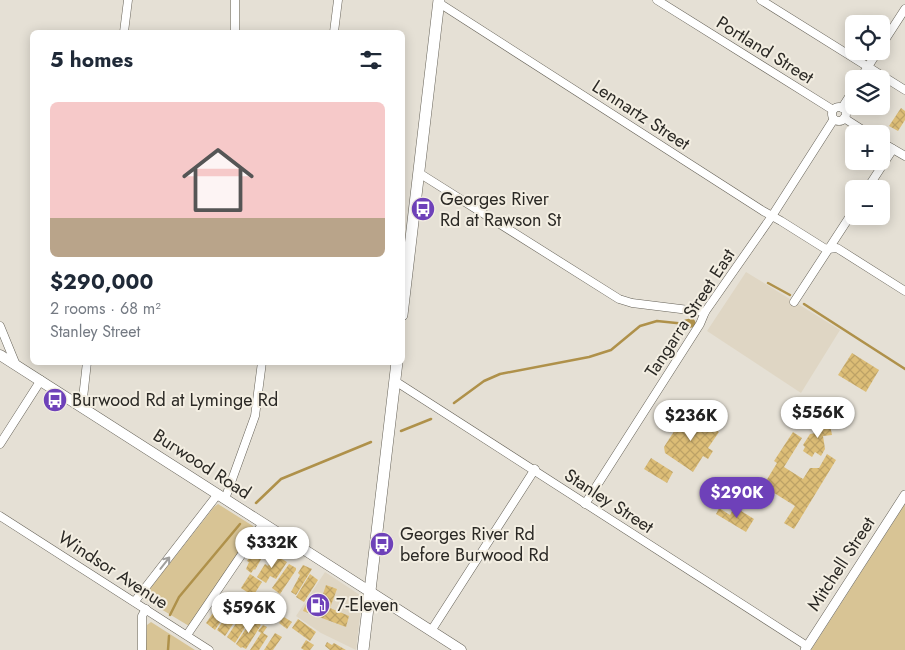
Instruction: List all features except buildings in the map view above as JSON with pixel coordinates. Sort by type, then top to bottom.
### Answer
[{"type":"main road","points":[[405,290],[439,2]]},
{"type":"main road","name":"Burwood Road","points":[[0,355],[461,650]]},
{"type":"main road","points":[[363,650],[397,365]]},
{"type":"street","points":[[124,30],[128,0]]},
{"type":"street","points":[[235,0],[235,30]]},
{"type":"street","points":[[334,30],[338,0]]},
{"type":"street","name":"Portland Street","points":[[657,0],[833,110]]},
{"type":"street","points":[[761,0],[905,90]]},
{"type":"street","name":"Lennartz Street","points":[[439,2],[772,216],[828,250],[837,248],[905,291]]},
{"type":"street","points":[[890,32],[905,9]]},
{"type":"street","points":[[866,70],[872,60]]},
{"type":"street","points":[[842,108],[845,103]]},
{"type":"street","points":[[837,107],[842,108],[846,112],[844,118],[838,121],[834,119],[832,115],[833,110],[837,107]]},
{"type":"street","points":[[844,118],[855,125]]},
{"type":"street","name":"Tangarra Street East","points":[[585,504],[700,324],[705,312],[772,216],[834,119]]},
{"type":"street","points":[[890,147],[905,156]]},
{"type":"street","points":[[873,180],[893,149]]},
{"type":"street","points":[[419,173],[624,302],[705,312]]},
{"type":"street","points":[[794,302],[845,224]]},
{"type":"street","points":[[0,327],[16,365]]},
{"type":"street","points":[[82,408],[87,365]]},
{"type":"street","points":[[135,601],[222,496],[256,416],[262,365]]},
{"type":"street","points":[[0,444],[41,380]]},
{"type":"street","name":"Stanley Street","points":[[395,381],[535,469],[549,481],[806,648]]},
{"type":"street","points":[[431,631],[535,469]]},
{"type":"street","name":"Mitchell Street","points":[[806,648],[905,495]]},
{"type":"street","name":"Windsor Avenue","points":[[0,516],[209,650]]},
{"type":"street","points":[[187,635],[263,523]]},
{"type":"street","points":[[142,650],[142,616],[146,609]]},
{"type":"shaded area","points":[[746,272],[840,330],[801,393],[707,331]]},
{"type":"shaded area","points":[[218,504],[253,526],[254,531],[189,626],[146,600],[145,595]]},
{"type":"shaded area","points":[[905,504],[905,650],[811,650]]},
{"type":"shaded area","points":[[325,572],[360,595],[362,600],[356,650],[321,633],[296,616]]},
{"type":"shaded area","points":[[151,622],[195,650],[146,650],[147,625]]},
{"type":"waterway","points":[[768,283],[790,295]]},
{"type":"waterway","points":[[804,304],[905,369]]},
{"type":"waterway","points":[[454,403],[484,381],[500,374],[589,357],[611,350],[640,326],[657,321],[686,324]]},
{"type":"waterway","points":[[686,324],[691,323]]},
{"type":"waterway","points":[[401,431],[431,419]]},
{"type":"waterway","points":[[256,503],[281,479],[371,442]]},
{"type":"waterway","points":[[170,615],[179,597],[240,524]]},
{"type":"waterway","points":[[168,650],[169,636]]},
{"type":"place","name":"Georges River Rd at Rawson St","points":[[423,209]]},
{"type":"place","name":"Burwood Rd at Lyminge Rd","points":[[55,400]]},
{"type":"place","name":"Georges River Rd before Burwood Rd","points":[[382,544]]},
{"type":"place","name":"7-Eleven","points":[[318,605]]}]
